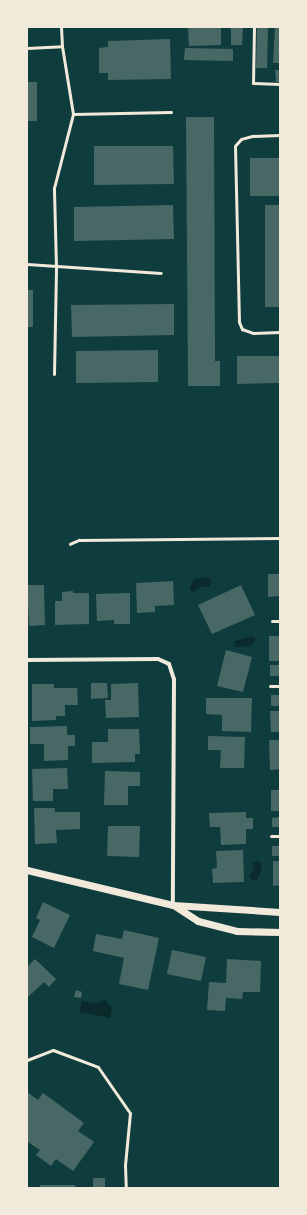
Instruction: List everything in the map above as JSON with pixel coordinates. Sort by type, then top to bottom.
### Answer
[{"type":"street","points":[[27,660],[158,659],[169,664],[174,679],[174,905]]},
{"type":"street","points":[[27,870],[174,905],[280,912]]},
{"type":"street","points":[[174,905],[198,921],[237,931],[280,932]]},
{"type":"lane","points":[[54,374],[56,267],[54,188],[72,114],[62,46],[61,27]]},
{"type":"lane","points":[[254,27],[253,83],[280,84]]},
{"type":"lane","points":[[27,48],[62,46]]},
{"type":"lane","points":[[72,114],[171,112]]},
{"type":"lane","points":[[280,135],[252,136],[241,139],[235,146],[239,322],[242,329],[253,334],[280,332]]},
{"type":"lane","points":[[27,264],[161,273]]},
{"type":"lane","points":[[272,621],[280,621]]},
{"type":"lane","points":[[270,686],[280,686]]},
{"type":"lane","points":[[271,836],[280,836]]},
{"type":"lane","points":[[27,1060],[53,1050],[98,1067],[130,1113],[125,1165],[126,1188]]},
{"type":"path","points":[[70,544],[79,540],[280,538]]},
{"type":"water","points":[[207,577],[212,581],[210,587],[200,587],[194,592],[190,590],[190,586],[195,579]]},
{"type":"water","points":[[252,636],[256,639],[251,646],[235,647],[234,642],[237,640]]},
{"type":"water","points":[[257,860],[261,864],[261,871],[257,880],[252,880],[249,875],[254,869],[252,863]]},
{"type":"water","points":[[105,999],[112,1008],[110,1018],[79,1012],[82,1001],[97,1003]]},
{"type":"building","points":[[188,27],[221,27],[221,45],[189,46]]},
{"type":"building","points":[[231,27],[243,27],[242,45],[231,45]]},
{"type":"building","points":[[257,27],[268,27],[267,68],[256,68]]},
{"type":"building","points":[[275,27],[280,27],[280,63],[273,63]]},
{"type":"building","points":[[170,39],[171,79],[108,80],[108,73],[99,73],[99,48],[108,47],[108,41]]},
{"type":"building","points":[[185,48],[233,49],[233,61],[184,60]]},
{"type":"building","points":[[275,70],[280,70],[280,82],[276,82]]},
{"type":"building","points":[[27,82],[37,82],[37,121],[27,121]]},
{"type":"building","points":[[186,117],[214,117],[215,361],[220,361],[220,386],[188,386]]},
{"type":"building","points":[[94,146],[173,146],[174,184],[94,185]]},
{"type":"building","points":[[250,158],[280,158],[280,196],[250,196]]},
{"type":"building","points":[[173,205],[174,239],[74,241],[74,207]]},
{"type":"building","points":[[265,205],[280,205],[280,307],[265,307]]},
{"type":"building","points":[[27,290],[33,290],[33,327],[27,327]]},
{"type":"building","points":[[174,304],[174,335],[72,337],[71,305]]},
{"type":"building","points":[[158,350],[158,382],[76,383],[76,351]]},
{"type":"building","points":[[237,356],[280,356],[280,383],[237,384]]},
{"type":"building","points":[[268,574],[280,574],[280,596],[268,597]]},
{"type":"building","points":[[173,581],[174,605],[155,606],[155,612],[137,613],[136,583]]},
{"type":"building","points":[[27,585],[44,585],[45,625],[29,626]]},
{"type":"building","points":[[241,585],[255,615],[212,634],[198,605]]},
{"type":"building","points":[[73,591],[73,593],[89,593],[89,624],[55,625],[55,601],[62,601],[62,592]]},
{"type":"building","points":[[130,593],[130,624],[114,624],[114,620],[97,621],[96,594]]},
{"type":"building","points":[[269,636],[280,636],[280,661],[269,661]]},
{"type":"building","points":[[226,650],[252,657],[243,692],[217,686]]},
{"type":"building","points":[[270,665],[280,665],[280,676],[270,676]]},
{"type":"building","points":[[91,683],[107,683],[108,698],[91,699]]},
{"type":"building","points":[[138,683],[139,717],[106,718],[105,700],[111,700],[111,684]]},
{"type":"building","points":[[32,684],[54,684],[54,688],[77,688],[78,705],[65,705],[65,716],[56,716],[56,720],[32,721]]},
{"type":"building","points":[[271,695],[280,695],[280,706],[271,706]]},
{"type":"building","points":[[206,698],[252,698],[251,732],[222,731],[222,715],[206,714]]},
{"type":"building","points":[[270,711],[280,711],[280,732],[271,732]]},
{"type":"building","points":[[67,726],[67,735],[75,735],[75,746],[68,746],[68,760],[44,761],[44,744],[30,744],[30,727]]},
{"type":"building","points":[[108,729],[139,729],[140,754],[135,754],[135,762],[92,763],[92,742],[108,742]]},
{"type":"building","points":[[208,736],[245,737],[244,768],[220,768],[221,750],[208,750]]},
{"type":"building","points":[[269,740],[280,740],[280,769],[270,770]]},
{"type":"building","points":[[67,768],[68,789],[53,789],[53,801],[33,801],[32,769]]},
{"type":"building","points":[[105,771],[140,772],[140,786],[128,786],[128,805],[104,805]]},
{"type":"building","points":[[271,790],[280,790],[280,811],[271,811]]},
{"type":"building","points":[[34,808],[55,808],[55,812],[80,812],[80,829],[56,830],[57,843],[35,844]]},
{"type":"building","points":[[246,812],[246,818],[253,818],[253,829],[246,829],[246,844],[221,845],[220,827],[210,827],[209,813]]},
{"type":"building","points":[[280,817],[280,827],[272,827],[272,818]]},
{"type":"building","points":[[108,826],[140,826],[139,857],[107,856]]},
{"type":"building","points":[[272,846],[280,846],[280,856],[272,856]]},
{"type":"building","points":[[243,850],[244,882],[213,883],[212,869],[217,868],[216,851]]},
{"type":"building","points":[[273,861],[280,861],[280,885],[273,886]]},
{"type":"building","points":[[43,902],[70,915],[54,948],[32,937],[40,920],[36,918]]},
{"type":"building","points":[[124,930],[159,938],[148,990],[119,984],[124,958],[93,951],[96,934],[122,939]]},
{"type":"building","points":[[172,950],[206,957],[201,981],[167,974]]},
{"type":"building","points":[[35,959],[56,979],[49,987],[44,982],[27,998],[27,967]]},
{"type":"building","points":[[227,959],[261,961],[260,992],[243,992],[242,999],[226,998],[225,1011],[207,1010],[209,982],[226,983]]},
{"type":"building","points":[[76,990],[82,992],[81,998],[74,997]]},
{"type":"building","points":[[27,1092],[38,1100],[43,1093],[84,1123],[78,1131],[94,1142],[73,1171],[56,1159],[51,1166],[36,1155],[40,1150],[28,1142],[27,1143]]},
{"type":"building","points":[[93,1178],[105,1178],[105,1188],[93,1188]]},
{"type":"building","points":[[40,1185],[75,1185],[75,1188],[40,1188]]}]
